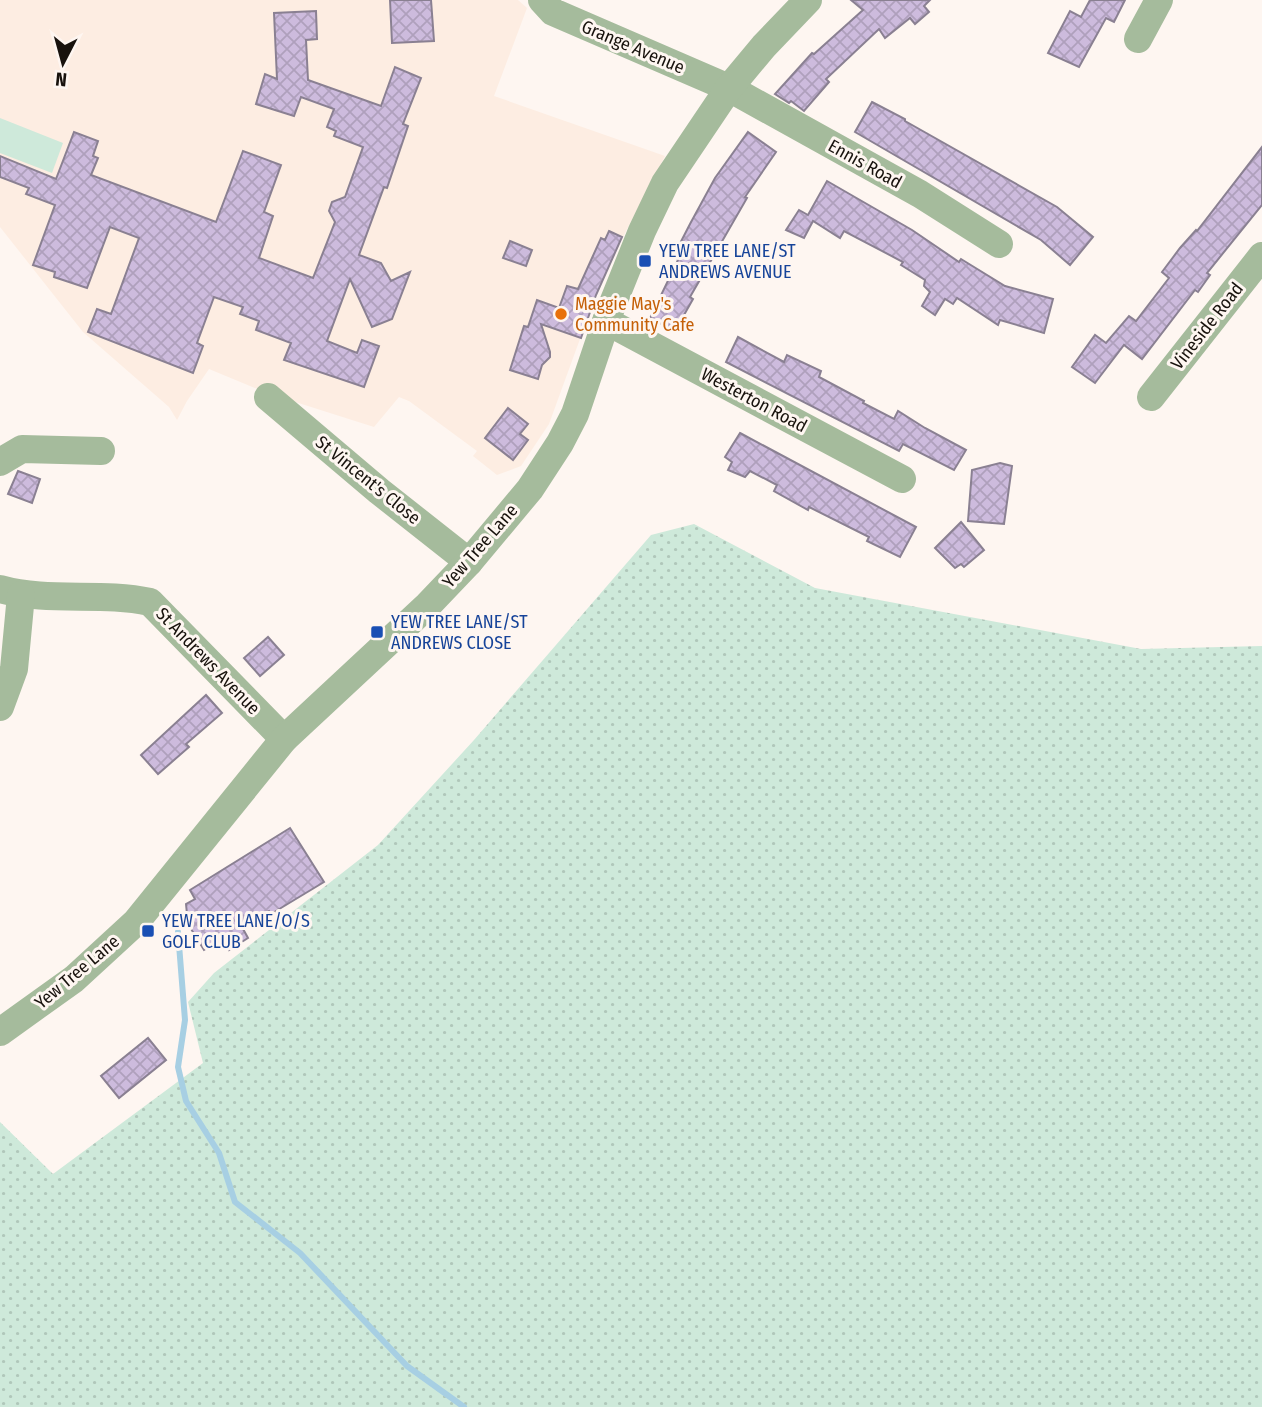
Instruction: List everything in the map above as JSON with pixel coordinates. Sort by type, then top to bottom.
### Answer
[{"type":"street","name":"Grange Avenue","points":[[542,0],[553,12],[729,88]]},
{"type":"street","name":"Yew Tree Lane","points":[[0,1032],[74,979],[136,922],[284,739],[428,605],[469,562],[530,489],[575,414],[606,321],[642,230],[665,183],[729,88],[808,0]]},
{"type":"street","points":[[1138,39],[1159,0]]},
{"type":"street","name":"Ennis Road","points":[[729,88],[920,194],[999,244]]},
{"type":"street","name":"Vineside Road","points":[[1151,397],[1262,256]]},
{"type":"street","name":"Westerton Road","points":[[606,321],[902,479]]},
{"type":"street","name":"St Vincent's Close","points":[[268,397],[469,562]]},
{"type":"street","points":[[0,462],[22,449],[101,451]]},
{"type":"street","points":[[0,707],[14,669],[10,592]]},
{"type":"street","name":"St Andrews Avenue","points":[[10,592],[127,597],[150,602],[284,739]]},
{"type":"shaded area","points":[[0,0],[518,0],[527,8],[494,96],[665,156],[596,295],[549,424],[521,466],[497,475],[473,456],[477,451],[409,401],[399,397],[374,427],[267,393],[209,369],[177,420],[169,407],[83,332],[0,227]]},
{"type":"green space","points":[[0,118],[63,143],[52,173],[0,153]]},
{"type":"green space","points":[[694,524],[815,588],[1141,649],[1262,646],[1262,1407],[0,1407],[0,1122],[53,1174],[203,1063],[188,1002],[214,973],[378,845],[474,740],[651,535]]},
{"type":"building","points":[[390,0],[431,0],[434,41],[392,43]]},
{"type":"building","points":[[851,0],[930,0],[924,6],[929,12],[915,24],[910,18],[885,38],[879,29],[826,79],[829,82],[804,111],[775,94],[812,53],[863,10]]},
{"type":"building","points":[[1090,0],[1125,0],[1114,22],[1106,18],[1079,67],[1048,53],[1070,11],[1081,17]]},
{"type":"building","points":[[316,11],[317,39],[306,40],[308,80],[381,106],[395,67],[421,78],[403,124],[408,126],[387,188],[384,187],[359,255],[381,263],[391,281],[410,272],[392,319],[372,327],[350,279],[327,341],[357,353],[362,340],[379,346],[364,387],[284,360],[291,343],[256,330],[259,321],[240,314],[243,307],[214,297],[197,343],[203,346],[193,373],[88,332],[97,309],[111,314],[139,238],[110,227],[87,288],[54,277],[55,272],[33,265],[55,205],[26,194],[29,188],[0,177],[0,156],[56,179],[74,132],[98,141],[93,156],[98,158],[91,175],[216,222],[243,151],[281,165],[264,212],[273,216],[259,258],[313,278],[335,222],[329,211],[332,202],[345,197],[363,147],[334,136],[336,131],[327,127],[334,109],[301,97],[294,116],[256,104],[265,74],[277,79],[274,13]]},
{"type":"building","points":[[872,102],[1057,207],[1093,237],[1070,265],[1041,240],[855,132]]},
{"type":"building","points":[[748,132],[776,152],[745,197],[747,198],[690,297],[693,299],[675,331],[650,318],[678,260],[673,257],[690,224],[715,178]]},
{"type":"building","points":[[1262,147],[1262,205],[1207,273],[1210,275],[1198,292],[1195,290],[1142,359],[1124,345],[1095,383],[1072,367],[1095,335],[1106,343],[1129,316],[1136,321],[1169,278],[1162,272]]},
{"type":"building","points":[[827,181],[912,230],[959,262],[961,259],[1005,286],[1053,299],[1044,333],[1000,320],[998,325],[957,298],[953,304],[945,299],[935,315],[922,306],[930,292],[924,286],[925,280],[901,265],[903,262],[844,231],[840,238],[813,221],[804,238],[786,230],[799,210],[808,215]]},
{"type":"building","points":[[609,231],[622,237],[596,295],[581,338],[541,324],[550,357],[542,365],[538,379],[510,370],[524,326],[528,327],[537,300],[559,308],[567,286],[578,289],[601,238],[605,240]]},
{"type":"building","points":[[510,241],[532,250],[526,266],[503,258]]},
{"type":"building","points":[[738,337],[784,362],[787,355],[821,371],[819,377],[864,401],[863,403],[894,419],[898,411],[966,450],[954,470],[903,444],[899,451],[726,362]]},
{"type":"building","points":[[508,408],[528,424],[520,434],[528,440],[513,460],[485,438]]},
{"type":"building","points":[[740,433],[916,527],[900,557],[867,541],[869,537],[809,507],[808,510],[774,491],[777,485],[750,471],[745,477],[728,470],[732,462],[725,457]]},
{"type":"building","points":[[1000,463],[1012,466],[1004,524],[968,521],[972,470]]},
{"type":"building","points":[[18,471],[40,479],[32,503],[8,494]]},
{"type":"building","points":[[961,522],[984,550],[964,567],[961,564],[955,568],[935,548]]},
{"type":"building","points":[[268,637],[284,655],[260,676],[244,658]]},
{"type":"building","points":[[206,695],[222,713],[186,744],[189,747],[158,774],[141,755]]},
{"type":"building","points":[[290,828],[324,882],[271,914],[269,911],[242,927],[248,938],[229,950],[223,939],[204,950],[188,924],[186,904],[195,899],[190,890]]},
{"type":"building","points":[[148,1038],[166,1060],[119,1098],[101,1076]]},
{"type":"waterway","points":[[178,932],[185,1020],[178,1067],[186,1101],[219,1153],[235,1202],[300,1253],[407,1366],[464,1407]]},
{"type":"place","name":"YEW TREE LANE/ST ANDREWS AVENUE","points":[[645,261]]},
{"type":"place","name":"Maggie May's Community Cafe","points":[[561,314]]},
{"type":"place","name":"YEW TREE LANE/ST ANDREWS CLOSE","points":[[377,632]]},
{"type":"place","name":"YEW TREE LANE/O/S GOLF CLUB","points":[[148,931]]}]
